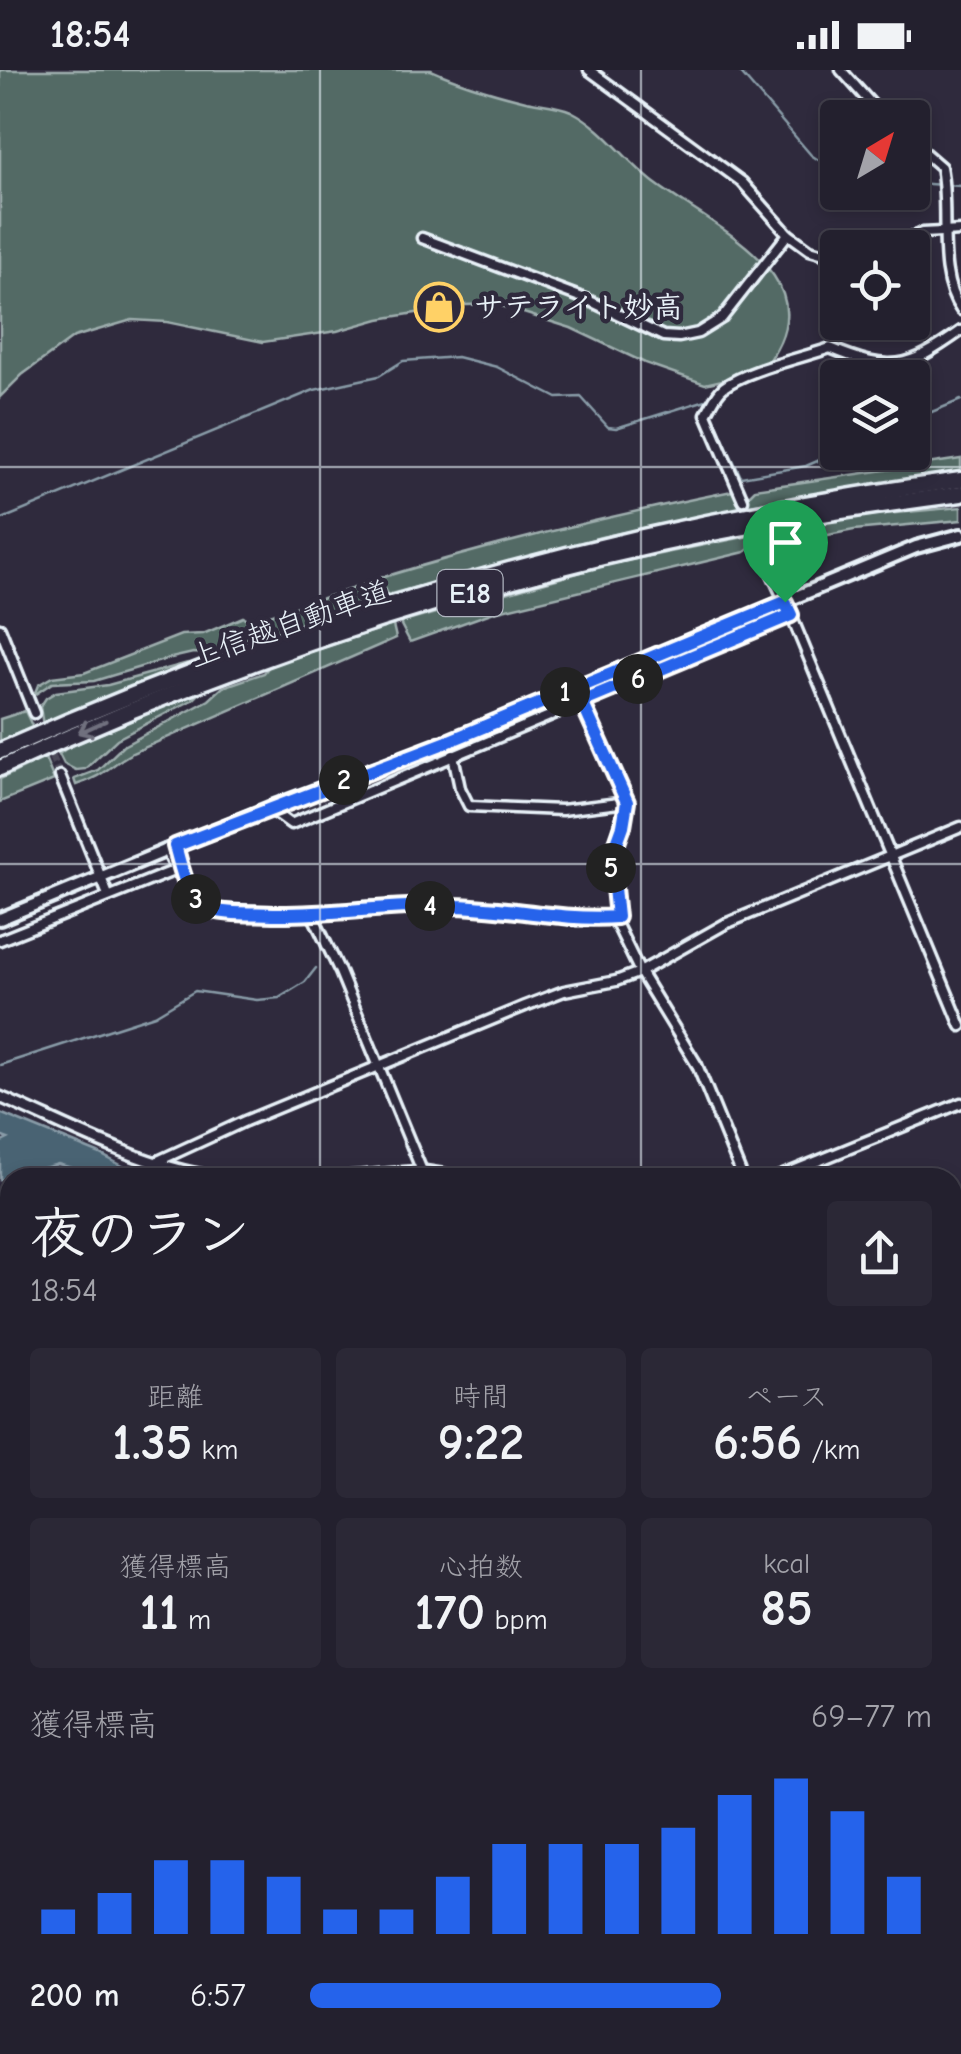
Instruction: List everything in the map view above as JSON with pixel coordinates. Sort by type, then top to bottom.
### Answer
[{"type":"highway","name":"上信越自動車道","points":[[0,751],[217,662],[480,576],[712,520],[961,480]]},
{"type":"highway","name":"上信越自動車道","points":[[0,768],[202,682],[436,603],[661,544],[876,506],[961,496]]},
{"type":"main road","points":[[0,919],[269,808],[447,742],[916,547],[961,535]]},
{"type":"street","points":[[589,70],[742,182],[788,234],[820,253]]},
{"type":"street","points":[[840,70],[868,100]]},
{"type":"street","points":[[930,158],[941,167],[946,265],[952,298],[961,310]]},
{"type":"street","points":[[930,232],[961,231]]},
{"type":"street","points":[[422,238],[588,300],[663,336],[680,337],[698,333],[722,318],[788,234]]},
{"type":"street","points":[[743,500],[706,414],[723,388],[772,366],[830,348],[869,364],[888,367],[944,343],[961,331]]},
{"type":"street","points":[[755,537],[961,1026]]},
{"type":"street","points":[[269,808],[291,824],[791,615]]},
{"type":"street","points":[[0,628],[34,713]]},
{"type":"street","points":[[576,687],[627,802],[611,859],[618,925],[640,972],[697,1065],[738,1168]]},
{"type":"street","points":[[447,742],[469,806],[562,810],[627,802]]},
{"type":"street","points":[[60,776],[108,895]]},
{"type":"street","points":[[158,1161],[379,1064],[564,992],[640,972],[726,924],[961,828]]},
{"type":"street","points":[[171,848],[192,894],[207,908],[312,914],[367,907],[448,906],[496,908],[577,920],[617,917]]},
{"type":"street","points":[[0,940],[176,870],[171,848]]},
{"type":"street","points":[[312,914],[421,1168]]},
{"type":"street","points":[[0,1097],[110,1145],[179,1168]]},
{"type":"street","points":[[801,1168],[961,1103]]},
{"type":"green space","points":[[0,70],[431,70],[490,91],[566,109],[593,126],[652,181],[734,237],[759,259],[778,282],[786,309],[782,338],[761,371],[705,384],[645,363],[571,328],[495,304],[379,319],[337,331],[263,342],[167,322],[132,320],[74,337],[22,375],[0,397]]},
{"type":"green space","points":[[961,459],[961,471],[749,505],[747,497],[755,489],[885,470],[930,470],[930,464]]},
{"type":"green space","points":[[732,491],[740,508],[601,537],[387,595],[380,578],[555,530]]},
{"type":"green space","points":[[961,507],[961,520],[854,530],[766,547],[761,535],[852,517]]},
{"type":"green space","points":[[749,536],[749,549],[745,552],[494,612],[410,642],[400,623],[606,565]]},
{"type":"green space","points":[[376,581],[384,597],[261,639],[253,636],[207,654],[167,659],[94,681],[52,683],[34,695],[38,685],[52,677],[84,673],[181,635],[203,634],[243,617],[251,621]]},
{"type":"green space","points":[[393,625],[396,638],[132,753],[100,775],[76,785],[74,779],[98,770],[123,746],[209,700],[223,687],[264,673],[270,665]]},
{"type":"green space","points":[[188,663],[43,725],[40,707],[56,692],[108,685]]},
{"type":"green space","points":[[203,690],[194,699],[117,739],[85,769],[76,770],[64,764],[59,754],[67,748]]},
{"type":"green space","points":[[25,711],[34,730],[0,745],[0,719]]},
{"type":"green space","points":[[45,758],[54,780],[0,802],[0,779]]},
{"type":"water","points":[[0,1113],[126,1168],[72,1168],[58,1164],[0,1168],[0,1143],[8,1139],[0,1136]]},
{"type":"waterway","points":[[738,70],[820,161]]},
{"type":"waterway","points":[[930,184],[961,186]]},
{"type":"waterway","points":[[0,520],[314,390],[379,376],[403,361],[457,357],[497,367],[557,398],[581,397],[608,427],[616,428],[706,400],[708,405]]},
{"type":"waterway","points":[[930,413],[961,400]]},
{"type":"waterway","points":[[711,412],[741,477],[806,466],[820,460]]},
{"type":"waterway","points":[[0,1065],[155,1015],[195,991],[257,1000],[279,998],[305,982],[316,968]]},
{"type":"tunnel","points":[[47,745],[60,776]]},
{"type":"place","name":"サテライト妙高","points":[[439,307]]},
{"type":"route","points":[[785,602],[791,615],[582,702],[627,802],[611,859],[617,917],[577,920],[496,908],[448,906],[265,914],[207,908],[192,894],[175,846],[447,742],[785,602]]}]
